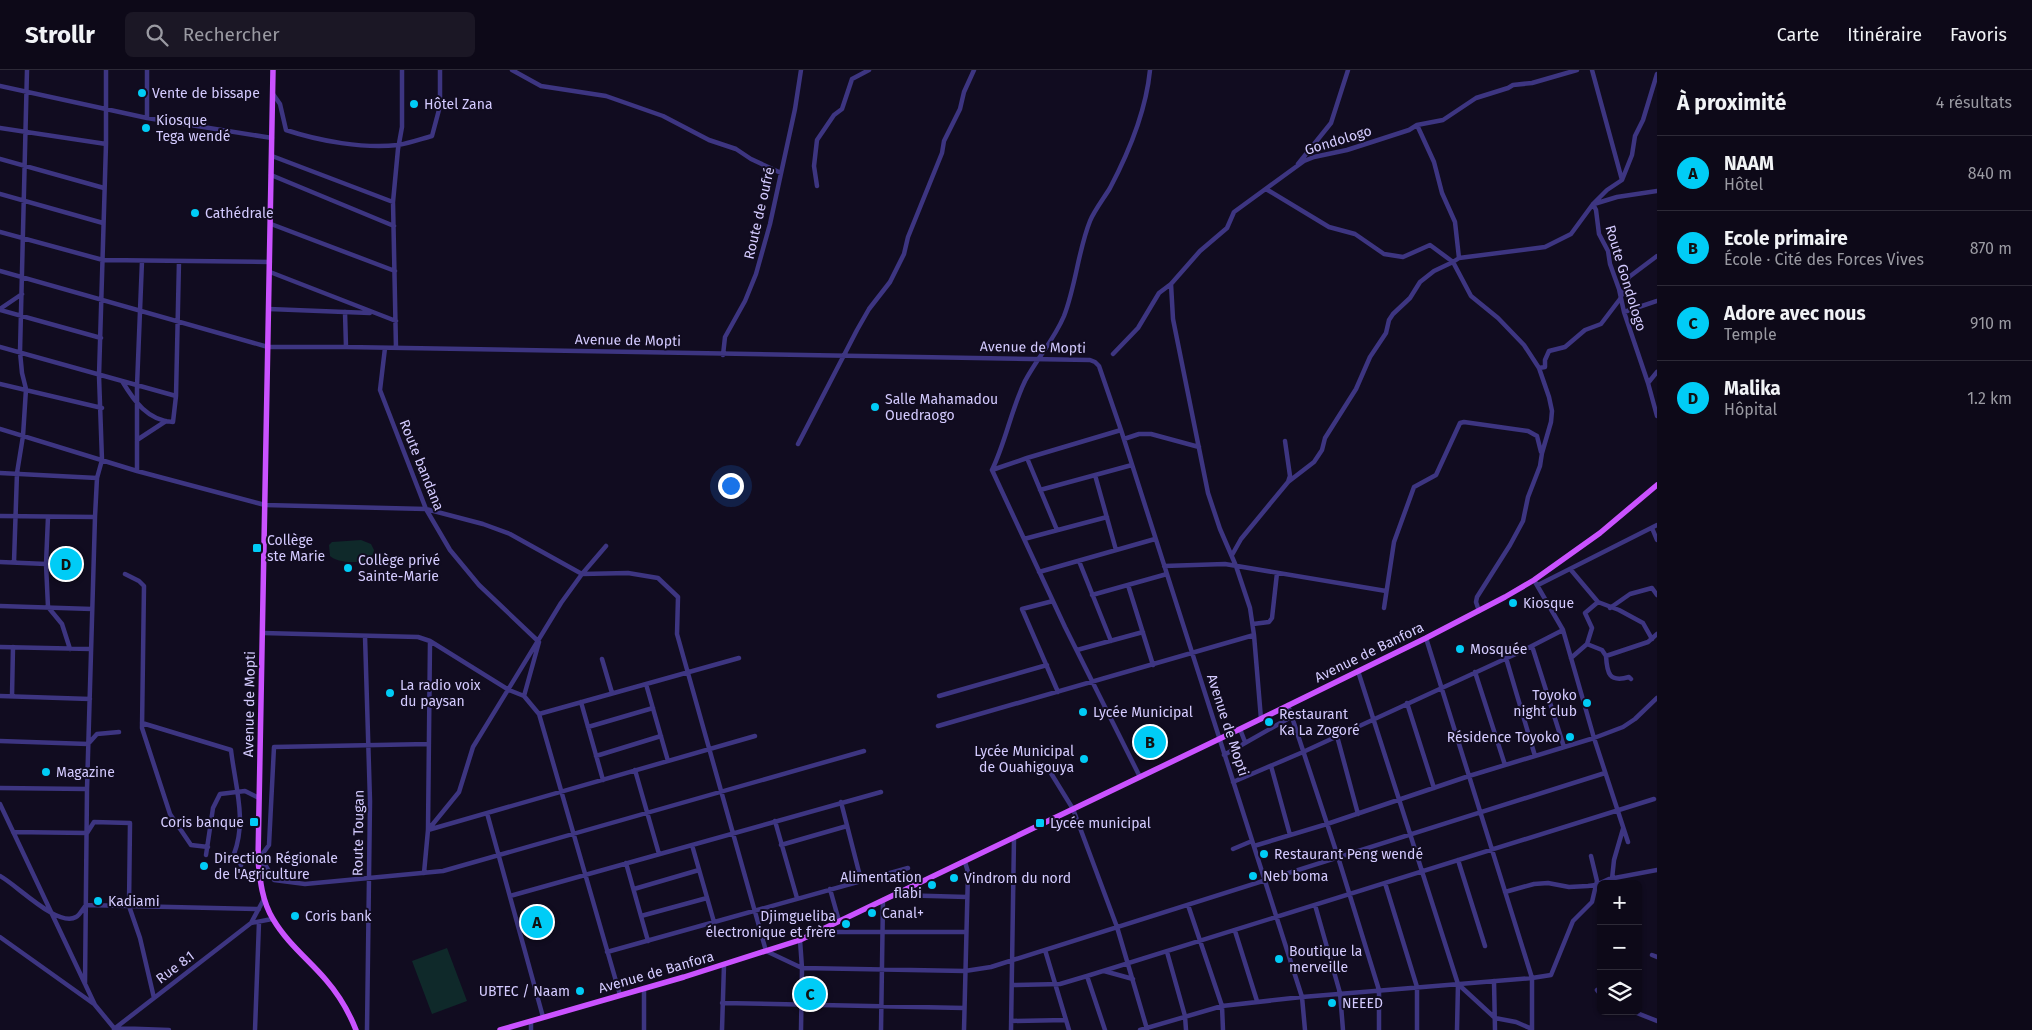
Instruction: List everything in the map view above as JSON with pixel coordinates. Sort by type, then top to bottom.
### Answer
[{"type":"main road","name":"Avenue de Mopti","points":[[274,70],[258,860],[264,899],[272,919],[290,943],[337,993],[356,1030]]},
{"type":"main road","name":"Avenue de Banfora","points":[[500,1030],[724,965],[800,940],[817,932],[1240,729],[1536,583],[1657,485]]},
{"type":"street","points":[[14,562],[17,473],[23,436],[26,390],[20,352],[27,132],[27,70]]},
{"type":"street","points":[[85,984],[92,608],[97,478],[102,460],[100,376],[106,70]]},
{"type":"street","points":[[147,70],[147,118]]},
{"type":"street","points":[[396,348],[393,202],[398,145],[402,127],[402,70]]},
{"type":"street","points":[[273,94],[280,104],[286,130],[313,138],[340,142],[398,145],[432,136],[440,106],[440,70]]},
{"type":"street","points":[[512,70],[541,86],[606,96],[663,116],[709,140],[736,149],[751,159],[781,173]]},
{"type":"street","name":"Route de oufré","points":[[723,355],[725,337],[745,302],[756,274],[770,224],[796,109],[801,70]]},
{"type":"street","points":[[817,186],[814,166],[817,140],[834,115],[842,109],[852,79],[869,70]]},
{"type":"street","points":[[798,444],[842,357],[869,309],[890,282],[904,254],[908,237],[942,153],[944,141],[960,109],[964,92],[974,70]]},
{"type":"street","points":[[1140,777],[1039,572],[992,470],[1002,448],[1025,381],[1064,316],[1076,275],[1084,237],[1091,218],[1101,205],[1135,131],[1144,106],[1150,70]]},
{"type":"street","points":[[1295,168],[1331,123],[1348,70]]},
{"type":"street","name":"Gondologo","points":[[1113,354],[1138,328],[1159,293],[1171,284],[1200,251],[1227,228],[1234,212],[1295,168],[1314,157],[1348,150],[1409,130],[1417,124],[1443,120],[1476,98],[1513,85],[1532,83],[1577,70]]},
{"type":"street","points":[[1592,70],[1622,180]]},
{"type":"street","points":[[1232,555],[1241,538],[1288,482],[1314,462],[1322,450],[1325,438],[1356,389],[1370,357],[1386,333],[1389,320],[1410,298],[1420,282],[1434,271],[1459,258],[1545,247],[1571,234],[1593,204],[1607,190],[1622,180],[1632,155],[1636,136],[1657,74]]},
{"type":"street","points":[[0,86],[105,107],[147,118],[272,138]]},
{"type":"street","points":[[1417,124],[1434,162],[1442,193],[1455,222],[1459,258]]},
{"type":"street","points":[[0,128],[106,144]]},
{"type":"street","points":[[272,156],[393,202]]},
{"type":"street","points":[[0,159],[104,188]]},
{"type":"street","points":[[272,175],[394,226]]},
{"type":"street","points":[[1266,189],[1328,227],[1355,234],[1384,254],[1402,257],[1430,245],[1453,262],[1471,296],[1498,318],[1524,345],[1539,368],[1549,397],[1552,411],[1551,422],[1540,466],[1528,497],[1522,520],[1510,545],[1477,597],[1476,602],[1479,611]]},
{"type":"street","points":[[1593,204],[1617,197],[1657,191]]},
{"type":"street","points":[[0,194],[103,223]]},
{"type":"street","name":"Route Gondologo","points":[[1593,204],[1596,210],[1599,234],[1608,250],[1610,264],[1619,288],[1620,299],[1657,416]]},
{"type":"street","points":[[270,224],[395,271]]},
{"type":"street","points":[[0,232],[103,260],[270,262]]},
{"type":"street","points":[[1539,368],[1545,367],[1545,360],[1549,351],[1565,347],[1585,330],[1601,324],[1620,299],[1629,277],[1657,256]]},
{"type":"street","points":[[1649,262],[1657,260]]},
{"type":"street","points":[[137,471],[137,386],[142,261]]},
{"type":"street","points":[[122,381],[137,405],[159,420],[173,422],[176,396],[179,261]]},
{"type":"street","points":[[0,270],[268,347]]},
{"type":"street","points":[[270,272],[396,321]]},
{"type":"street","points":[[1171,284],[1173,318],[1208,493],[1250,608],[1254,635],[1260,719]]},
{"type":"street","points":[[0,309],[22,294]]},
{"type":"street","points":[[1624,312],[1657,301]]},
{"type":"street","points":[[0,309],[101,338]]},
{"type":"street","points":[[269,309],[375,313]]},
{"type":"street","points":[[345,312],[346,347]]},
{"type":"street","points":[[0,347],[176,396]]},
{"type":"street","name":"Avenue de Mopti","points":[[268,347],[1096,362],[1124,439],[1218,739],[1302,996],[1305,1030]]},
{"type":"street","name":"Route bandana","points":[[385,348],[380,390],[426,509],[450,550],[479,585],[539,642]]},
{"type":"street","points":[[1648,383],[1657,372]]},
{"type":"street","points":[[0,384],[102,408]]},
{"type":"street","points":[[137,440],[166,422]]},
{"type":"street","points":[[1384,608],[1394,542],[1414,487],[1436,475],[1460,424],[1464,422],[1528,431],[1537,436],[1542,453]]},
{"type":"street","points":[[1,429],[137,471],[265,505],[426,509],[483,524],[510,534],[582,574],[628,573],[658,578],[678,596],[677,634],[766,951],[802,968],[965,971],[991,967],[1605,773]]},
{"type":"street","points":[[992,470],[1121,430]]},
{"type":"street","points":[[1124,439],[1139,434],[1151,434],[1199,447]]},
{"type":"street","points":[[1285,441],[1290,476],[1288,482]]},
{"type":"street","points":[[1027,458],[1057,530]]},
{"type":"street","points":[[1040,490],[1132,465]]},
{"type":"street","points":[[0,473],[97,478]]},
{"type":"street","points":[[1095,475],[1116,550]]},
{"type":"street","points":[[0,516],[95,517]]},
{"type":"street","points":[[48,517],[46,564],[48,606],[62,624],[70,649]]},
{"type":"street","points":[[1024,539],[1107,517]]},
{"type":"street","points":[[1628,842],[1594,738],[1563,630],[1536,583],[1571,570],[1657,525]]},
{"type":"street","points":[[1652,528],[1657,540]]},
{"type":"street","points":[[1039,572],[1156,539]]},
{"type":"street","points":[[428,830],[459,792],[473,747],[510,690],[561,604],[582,574],[606,546]]},
{"type":"street","points":[[1079,561],[1111,641]]},
{"type":"street","points":[[0,562],[46,564]]},
{"type":"street","points":[[1164,566],[1225,564],[1386,591]]},
{"type":"street","points":[[1571,570],[1598,602],[1643,624],[1652,639]]},
{"type":"street","points":[[1253,624],[1269,622],[1272,618],[1277,573]]},
{"type":"street","points":[[125,574],[139,581],[144,586],[142,723],[149,754],[170,814],[191,845],[208,848]]},
{"type":"street","points":[[1092,595],[1167,574]]},
{"type":"street","points":[[1128,585],[1153,665]]},
{"type":"street","points":[[1610,608],[1630,594],[1655,587],[1657,595]]},
{"type":"street","points":[[1053,601],[1022,609],[1058,692]]},
{"type":"street","points":[[1571,658],[1587,644],[1592,628],[1585,613],[1598,602]]},
{"type":"street","points":[[0,606],[92,608]]},
{"type":"street","points":[[1233,782],[1303,752],[1563,630]]},
{"type":"street","points":[[1077,650],[1142,632]]},
{"type":"street","points":[[263,633],[418,637],[430,641],[510,690],[524,696],[538,714],[620,995]]},
{"type":"street","points":[[1606,656],[1614,655],[1652,639],[1657,634]]},
{"type":"street","points":[[938,726],[1254,635]]},
{"type":"street","name":"Route Tougan","points":[[365,636],[370,744],[367,1030]]},
{"type":"street","points":[[1426,638],[1532,978],[1532,1030],[1516,1022],[1495,1018],[1458,984]]},
{"type":"street","points":[[424,873],[428,830],[430,641]]},
{"type":"street","points":[[524,696],[539,642]]},
{"type":"street","points":[[1587,644],[1602,650],[1606,656],[1607,670],[1612,677],[1617,679],[1629,677],[1631,679]]},
{"type":"street","points":[[1532,646],[1564,747]]},
{"type":"street","points":[[0,647],[91,648]]},
{"type":"street","points":[[12,696],[13,647]]},
{"type":"street","points":[[538,714],[739,658]]},
{"type":"street","points":[[1506,658],[1535,756]]},
{"type":"street","points":[[602,659],[612,693]]},
{"type":"street","points":[[939,696],[1046,665]]},
{"type":"street","points":[[1358,671],[1458,984],[1457,1030]]},
{"type":"street","points":[[1475,672],[1505,765]]},
{"type":"street","points":[[646,684],[668,761]]},
{"type":"street","points":[[0,696],[90,699]]},
{"type":"street","points":[[1254,846],[1594,738],[1623,727],[1635,720],[1657,698]]},
{"type":"street","points":[[581,702],[602,780]]},
{"type":"street","points":[[1407,703],[1434,788]]},
{"type":"street","points":[[1288,705],[1350,894],[1379,990],[1379,1030]]},
{"type":"street","points":[[588,727],[653,708]]},
{"type":"street","points":[[1224,755],[1236,750],[1245,742],[1291,717]]},
{"type":"street","points":[[142,723],[231,750],[235,783],[239,791],[240,839],[234,854],[241,864]]},
{"type":"street","points":[[1240,729],[1245,742]]},
{"type":"street","points":[[0,741],[88,744],[97,734],[119,732]]},
{"type":"street","points":[[596,756],[661,736]]},
{"type":"street","points":[[428,830],[755,736]]},
{"type":"street","points":[[1337,736],[1358,814]]},
{"type":"street","points":[[429,744],[274,747],[269,845],[258,860],[266,866],[274,880],[305,884],[443,871],[864,751]]},
{"type":"street","points":[[1271,766],[1290,836]]},
{"type":"street","points":[[635,770],[659,854]]},
{"type":"street","points":[[1049,770],[1073,809],[1117,927],[1147,1029]]},
{"type":"street","points":[[0,788],[88,789]]},
{"type":"street","points":[[206,855],[213,808],[220,794],[239,791],[250,792],[260,798]]},
{"type":"street","points":[[510,896],[881,792]]},
{"type":"street","points":[[1012,985],[1055,984],[1087,976],[1654,799]]},
{"type":"street","points":[[840,802],[861,880]]},
{"type":"street","points":[[0,804],[95,1005],[114,1029],[169,1030]]},
{"type":"street","points":[[487,813],[543,1017]]},
{"type":"street","points":[[774,821],[797,898]]},
{"type":"street","points":[[87,833],[94,822],[130,823],[129,906],[140,938],[154,998]]},
{"type":"street","points":[[781,845],[847,826]]},
{"type":"street","points":[[1612,878],[1614,860],[1623,827]]},
{"type":"street","points":[[14,832],[87,833]]},
{"type":"street","points":[[1011,1030],[1014,838]]},
{"type":"street","points":[[1233,849],[1252,841]]},
{"type":"street","points":[[692,845],[714,922]]},
{"type":"street","points":[[1140,1030],[1222,1006],[1257,1001],[1551,975],[1573,921],[1592,902],[1596,885],[1591,856]]},
{"type":"street","points":[[1458,860],[1485,946]]},
{"type":"street","points":[[964,862],[968,872],[964,1030]]},
{"type":"street","points":[[626,863],[648,941]]},
{"type":"street","points":[[607,952],[908,868]]},
{"type":"street","points":[[634,889],[699,870]]},
{"type":"street","points":[[1505,892],[1534,884],[1596,885],[1612,878],[1657,870]]},
{"type":"street","points":[[0,876],[52,914],[67,919],[76,917],[86,905]]},
{"type":"street","points":[[1385,882],[1417,987],[1417,1030]]},
{"type":"street","points":[[830,889],[839,921]]},
{"type":"street","name":"Avenue de Banfora","points":[[895,895],[967,897]]},
{"type":"street","points":[[642,916],[707,898]]},
{"type":"street","name":"Rue 8.1","points":[[114,1029],[251,923],[264,899]]},
{"type":"street","points":[[881,1030],[883,900]]},
{"type":"street","points":[[86,905],[259,909]]},
{"type":"street","points":[[1188,905],[1222,1006],[1223,1030]]},
{"type":"street","points":[[1315,905],[1340,993],[1342,1030]]},
{"type":"street","points":[[251,923],[272,919]]},
{"type":"street","points":[[255,1030],[259,922]]},
{"type":"street","points":[[1235,930],[1257,1001]]},
{"type":"street","name":"Avenue de Banfora","points":[[817,932],[966,932]]},
{"type":"street","points":[[0,937],[95,1005]]},
{"type":"street","points":[[800,940],[802,968],[801,1030]]},
{"type":"street","points":[[1045,950],[1069,1030]]},
{"type":"street","points":[[1167,952],[1186,1016],[1186,1030]]},
{"type":"street","points":[[1652,955],[1657,957]]},
{"type":"street","points":[[722,1030],[724,965]]},
{"type":"street","points":[[1103,970],[1133,979]]},
{"type":"street","points":[[1087,976],[1105,1030]]},
{"type":"street","points":[[1494,981],[1495,1030]]},
{"type":"street","points":[[644,988],[644,1030]]},
{"type":"street","points":[[722,1003],[964,1008]]},
{"type":"street","points":[[1642,1015],[1657,1021]]},
{"type":"street","points":[[1011,1021],[1066,1020]]},
{"type":"street","points":[[531,1021],[531,1030]]},
{"type":"green space","points":[[361,540],[371,544],[374,550],[368,559],[347,562],[330,556],[329,545],[332,542]]},
{"type":"green space","points":[[447,948],[467,1001],[432,1014],[412,961]]},
{"type":"place","name":"Vente de bissape","points":[[142,93]]},
{"type":"place","name":"Hôtel Zana","points":[[414,104]]},
{"type":"place","name":"Kiosque Tega wendé","points":[[146,128]]},
{"type":"place","name":"Cathédrale","points":[[195,213]]},
{"type":"place","name":"Salle Mahamadou Ouedraogo","points":[[875,407]]},
{"type":"place","name":"Collège ste Marie","points":[[257,548]]},
{"type":"place","name":"Malika","points":[[66,564]]},
{"type":"place","name":"Collège privé Sainte-Marie","points":[[348,568]]},
{"type":"place","name":"Kiosque","points":[[1513,603]]},
{"type":"place","name":"Mosquée","points":[[1460,649]]},
{"type":"place","name":"La radio voix du paysan","points":[[390,693]]},
{"type":"place","name":"Toyoko night club","points":[[1587,703]]},
{"type":"place","name":"Lycée Municipal","points":[[1083,712]]},
{"type":"place","name":"Restaurant Ka La Zogoré","points":[[1269,722]]},
{"type":"place","name":"Résidence Toyoko","points":[[1570,737]]},
{"type":"place","name":"Ecole primaire","points":[[1150,742]]},
{"type":"place","name":"Lycée Municipal de Ouahigouya","points":[[1084,759]]},
{"type":"place","name":"Magazine","points":[[46,772]]},
{"type":"place","name":"Coris banque","points":[[254,822]]},
{"type":"place","name":"Lycée municipal","points":[[1040,823]]},
{"type":"place","name":"Restaurant Peng wendé","points":[[1264,854]]},
{"type":"place","name":"Direction Régionale de l'Agriculture","points":[[204,866]]},
{"type":"place","name":"Neb boma","points":[[1253,876]]},
{"type":"place","name":"Vindrom du nord","points":[[954,878]]},
{"type":"place","name":"Alimentation flabi","points":[[932,885]]},
{"type":"place","name":"Kadiami","points":[[98,901]]},
{"type":"place","name":"Canal+","points":[[872,913]]},
{"type":"place","name":"Coris bank","points":[[295,916]]},
{"type":"place","name":"NAAM","points":[[537,922]]},
{"type":"place","name":"Djimgueliba électronique et frère","points":[[846,924]]},
{"type":"place","name":"Boutique la merveille","points":[[1279,959]]},
{"type":"place","name":"UBTEC / Naam","points":[[580,991]]},
{"type":"place","name":"Adore avec nous","points":[[810,994]]},
{"type":"place","name":"NEEED","points":[[1332,1003]]}]
